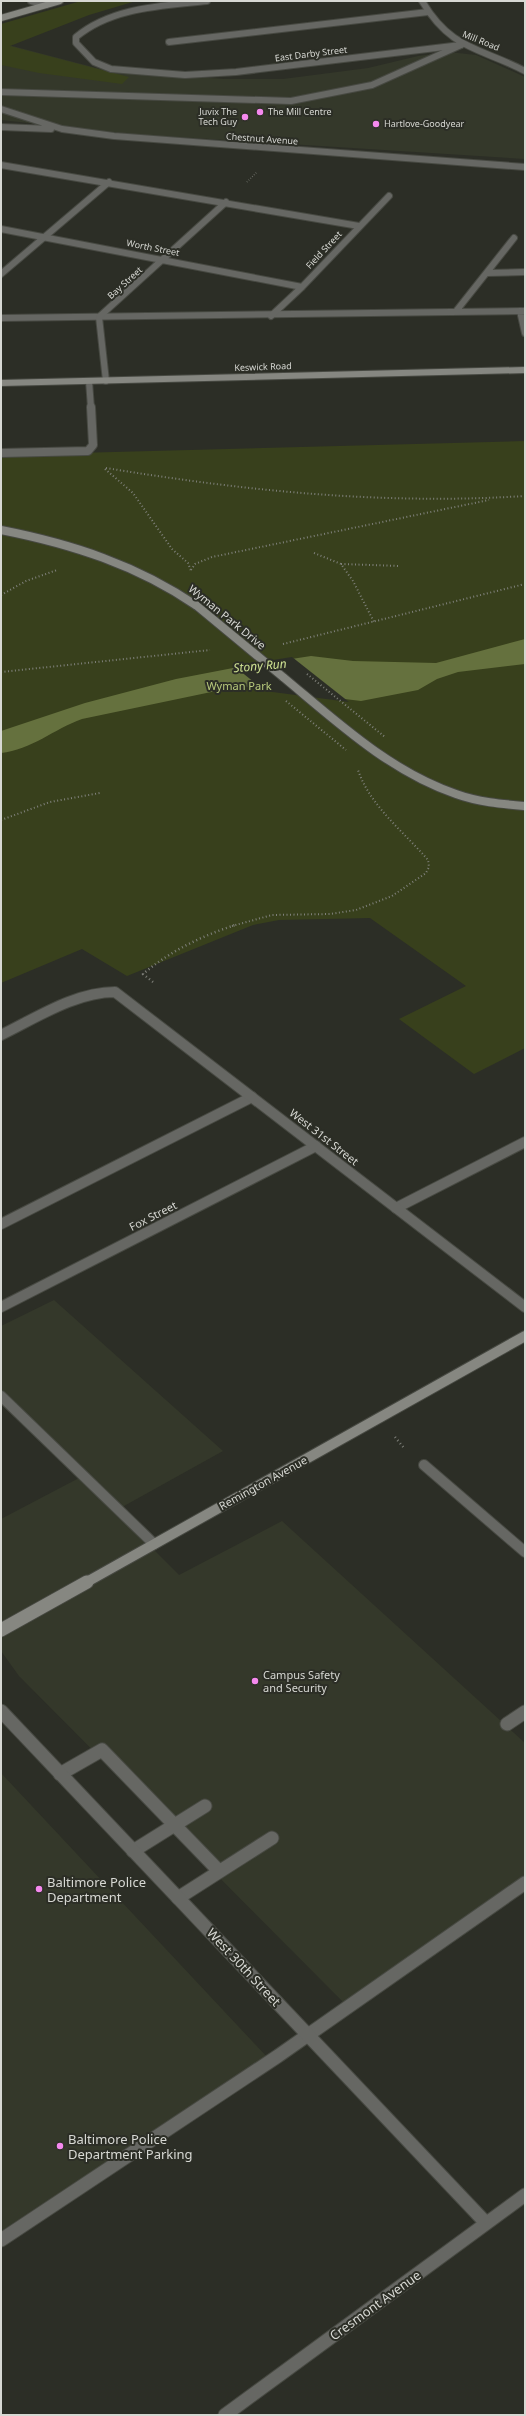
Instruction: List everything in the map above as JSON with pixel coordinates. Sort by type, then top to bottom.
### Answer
[{"type":"street","points":[[31,1],[46,5]]},
{"type":"street","points":[[1,18],[60,1]]},
{"type":"street","name":"East Darby Street","points":[[207,1],[140,9],[104,20],[86,29],[76,37],[76,43],[87,57],[102,66],[126,72],[162,74],[228,73],[461,45]]},
{"type":"street","name":"Mill Road","points":[[422,1],[435,23],[461,45],[511,63],[525,71]]},
{"type":"street","points":[[169,42],[428,12]]},
{"type":"street","points":[[1,92],[291,101],[372,85],[461,45]]},
{"type":"street","name":"Chestnut Avenue","points":[[1,109],[62,129],[151,140],[525,166]]},
{"type":"street","points":[[1,127],[62,129]]},
{"type":"street","points":[[1,164],[359,226]]},
{"type":"street","points":[[1,274],[109,182]]},
{"type":"street","name":"Field Street","points":[[271,316],[302,287],[389,196]]},
{"type":"street","name":"Bay Street","points":[[99,317],[164,260],[226,202]]},
{"type":"street","name":"Worth Street","points":[[1,229],[302,287]]},
{"type":"street","points":[[457,310],[514,238]]},
{"type":"street","points":[[487,273],[525,272]]},
{"type":"street","points":[[1,318],[271,316],[522,311],[525,333]]},
{"type":"street","points":[[99,317],[106,381]]},
{"type":"street","name":"Keswick Road","points":[[1,383],[525,370]]},
{"type":"street","points":[[1,453],[88,450],[91,448],[93,445],[88,381]]},
{"type":"street","name":"Wyman Park Drive","points":[[1,530],[66,545],[126,566],[180,593],[364,744],[410,774],[432,785],[480,800],[525,806]]},
{"type":"street","name":"West 31st Street","points":[[1,1035],[91,994],[108,990],[122,996],[525,1307]]},
{"type":"street","points":[[1,1224],[252,1097]]},
{"type":"street","points":[[396,1208],[525,1142]]},
{"type":"street","name":"Fox Street","points":[[1,1307],[316,1146]]},
{"type":"street","name":"Remington Avenue","points":[[1,1630],[525,1336]]},
{"type":"street","points":[[1,1396],[154,1544]]},
{"type":"street","points":[[424,1465],[525,1552]]},
{"type":"street","name":"West 30th Street","points":[[1,1712],[486,2223]]},
{"type":"street","points":[[507,1724],[525,1712]]},
{"type":"street","points":[[60,1774],[102,1750],[219,1871]]},
{"type":"street","points":[[133,1851],[205,1806]]},
{"type":"street","points":[[178,1898],[272,1838]]},
{"type":"street","points":[[1,2240],[308,2035],[525,1883]]},
{"type":"street","name":"Cresmont Avenue","points":[[225,2415],[525,2195]]},
{"type":"path","points":[[247,182],[258,171]]},
{"type":"path","points":[[193,577],[188,564],[172,549],[133,492],[103,468],[183,481],[345,498],[495,498],[525,496]]},
{"type":"path","points":[[191,570],[195,564],[212,557],[321,533],[495,498]]},
{"type":"path","points":[[314,553],[341,564],[400,566]]},
{"type":"path","points":[[341,564],[353,581],[374,622]]},
{"type":"path","points":[[1,595],[26,581],[59,569]]},
{"type":"path","points":[[153,982],[143,974],[153,964],[166,955],[234,926],[276,914],[317,915],[360,909],[406,888],[428,871],[430,865],[428,860],[360,780],[359,762],[364,744]]},
{"type":"path","points":[[1,820],[50,802],[100,793]]},
{"type":"shaded area","points":[[1,43],[108,71],[224,79],[283,79],[368,68],[418,56],[449,52],[476,55],[525,77],[525,159],[131,134],[1,120]]},
{"type":"shaded area","points":[[54,1300],[223,1451],[115,1511],[179,1575],[282,1521],[525,1743],[525,1884],[347,2006],[19,1676],[1,1651],[1,1519],[79,1478],[1,1403],[1,1326]]},
{"type":"shaded area","points":[[1,1773],[267,2057],[1,2236]]},
{"type":"green space","points":[[81,1],[136,1],[89,15],[10,46],[129,77],[122,84],[39,73],[1,65],[1,24]]},
{"type":"green space","name":"Wyman Park","points":[[525,441],[525,1048],[474,1074],[399,1019],[466,986],[370,918],[279,920],[253,925],[127,976],[82,949],[1,983],[1,455]]},
{"type":"water","name":"Stony Run","points":[[525,639],[525,664],[458,672],[437,679],[418,690],[361,701],[240,686],[82,719],[32,744],[1,753],[1,731],[85,703],[176,679],[233,668],[311,656],[353,661],[436,663]]},
{"type":"pier","points":[[292,657],[349,702],[265,691],[234,666]]},
{"type":"place","name":"The Mill Centre","points":[[260,112]]},
{"type":"place","name":"Juvix The Tech Guy","points":[[245,117]]},
{"type":"place","name":"Hartlove-Goodyear","points":[[376,124]]},
{"type":"place","name":"Campus Safety and Security","points":[[255,1681]]},
{"type":"place","name":"Baltimore Police Department","points":[[39,1889]]},
{"type":"place","name":"Baltimore Police Department Parking","points":[[60,2146]]}]
